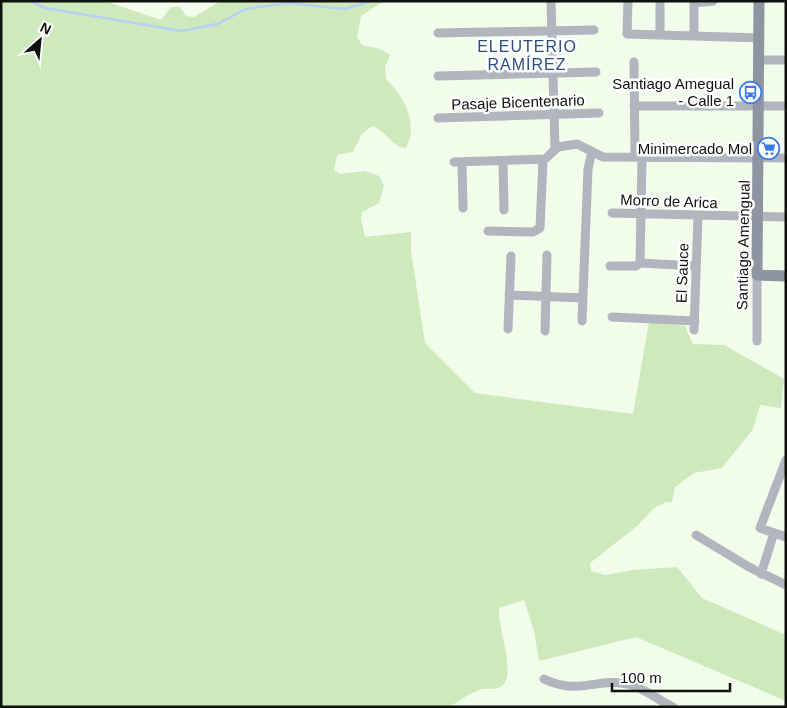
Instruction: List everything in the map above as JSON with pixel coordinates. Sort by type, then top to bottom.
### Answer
[{"type":"street","points":[[551,1],[555,149]]},
{"type":"street","points":[[628,1],[628,34],[760,38]]},
{"type":"street","points":[[660,1],[660,35]]},
{"type":"street","points":[[694,36],[694,2],[713,1]]},
{"type":"street","name":"Santiago Amengual","points":[[756,341],[760,60],[759,1]]},
{"type":"street","points":[[438,33],[594,30]]},
{"type":"street","points":[[760,60],[786,60]]},
{"type":"street","points":[[634,62],[634,106],[641,215],[640,263]]},
{"type":"street","points":[[438,76],[596,72]]},
{"type":"street","points":[[634,106],[786,106]]},
{"type":"street","name":"Pasaje Bicentenario","points":[[438,118],[599,113]]},
{"type":"street","points":[[463,208],[458,162],[543,160],[560,146],[577,144],[603,157],[786,158]]},
{"type":"street","points":[[582,322],[588,169],[592,152]]},
{"type":"street","points":[[503,160],[504,210]]},
{"type":"street","points":[[488,230],[533,232],[540,228],[543,160]]},
{"type":"street","name":"Morro de Arica","points":[[612,212],[641,215],[786,218]]},
{"type":"street","name":"El Sauce","points":[[612,317],[695,326],[698,216]]},
{"type":"street","points":[[545,331],[547,255]]},
{"type":"street","points":[[508,329],[511,256]]},
{"type":"street","points":[[610,266],[636,266],[640,263],[696,266]]},
{"type":"street","points":[[757,276],[786,276]]},
{"type":"street","points":[[509,295],[583,298]]},
{"type":"street","points":[[786,460],[760,528],[786,537]]},
{"type":"street","points":[[761,574],[774,533]]},
{"type":"street","points":[[696,535],[761,574],[786,585]]},
{"type":"street","points":[[544,679],[571,687],[612,683],[628,684],[673,707]]},
{"type":"green space","points":[[1,1],[105,1],[161,20],[171,7],[180,7],[186,16],[194,17],[221,1],[384,1],[361,16],[357,37],[362,45],[380,49],[390,55],[385,67],[386,79],[399,94],[408,111],[411,129],[410,139],[406,148],[401,147],[372,126],[362,134],[353,152],[337,155],[334,170],[339,174],[365,171],[379,176],[384,186],[379,203],[362,212],[361,219],[365,237],[411,232],[411,251],[425,343],[475,393],[633,414],[649,322],[685,326],[693,344],[724,345],[784,379],[781,408],[760,405],[753,429],[722,468],[694,473],[675,487],[672,502],[666,502],[654,508],[637,526],[590,563],[591,571],[605,575],[633,570],[677,567],[702,598],[786,635],[786,701],[636,637],[539,661],[534,631],[524,600],[499,608],[508,672],[502,686],[494,689],[479,690],[449,707],[1,707]]},
{"type":"waterway","points":[[30,1],[45,8],[182,31],[217,24],[246,9],[288,3],[345,9],[372,1]]},
{"type":"place","name":"Santiago Amegual - Calle 1","points":[[750,92]]},
{"type":"place","name":"Minimercado Mol","points":[[768,148]]},
{"type":"district","name":"ELEUTERIO RAMÍREZ","points":[[527,55]]}]
